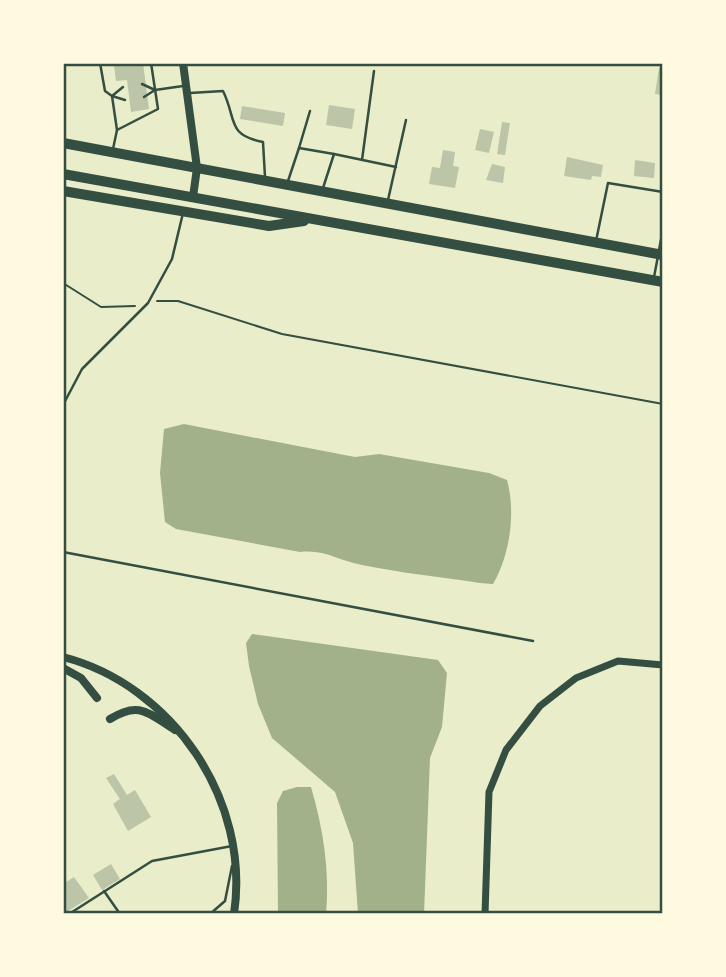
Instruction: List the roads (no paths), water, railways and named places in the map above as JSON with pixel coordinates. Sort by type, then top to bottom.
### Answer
[{"type":"highway","points":[[63,143],[661,254]]},
{"type":"highway","points":[[63,174],[658,282]]},
{"type":"highway","points":[[63,191],[269,226],[313,220]]},
{"type":"main road","points":[[183,63],[197,168],[193,197]]},
{"type":"main road","points":[[63,657],[120,678],[161,710],[184,735],[218,794],[232,846],[234,914]]},
{"type":"main road","points":[[63,668],[81,678],[97,698]]},
{"type":"main road","points":[[110,719],[125,710],[136,708],[184,735]]},
{"type":"street","points":[[485,914],[489,792],[506,750],[540,706],[576,678],[618,661],[663,665]]},
{"type":"lane","points":[[100,63],[105,91],[125,100]]},
{"type":"lane","points":[[117,130],[158,109],[152,63]]},
{"type":"lane","points":[[362,160],[374,71]]},
{"type":"lane","points":[[142,84],[155,90],[223,91],[238,132],[247,139],[263,142],[265,180]]},
{"type":"lane","points":[[112,96],[123,87]]},
{"type":"lane","points":[[144,97],[155,90]]},
{"type":"lane","points":[[112,96],[117,130],[113,152]]},
{"type":"lane","points":[[287,184],[310,111]]},
{"type":"lane","points":[[388,203],[406,120]]},
{"type":"lane","points":[[299,148],[396,167]]},
{"type":"lane","points":[[322,191],[334,154]]},
{"type":"lane","points":[[596,242],[608,183],[663,192]]},
{"type":"lane","points":[[63,405],[82,369],[148,303],[172,258],[183,212]]},
{"type":"lane","points":[[658,282],[663,229]]},
{"type":"lane","points":[[63,552],[533,641]]},
{"type":"lane","points":[[68,914],[159,858],[232,846]]},
{"type":"lane","points":[[210,914],[226,901],[233,857]]},
{"type":"lane","points":[[104,891],[120,914]]}]
